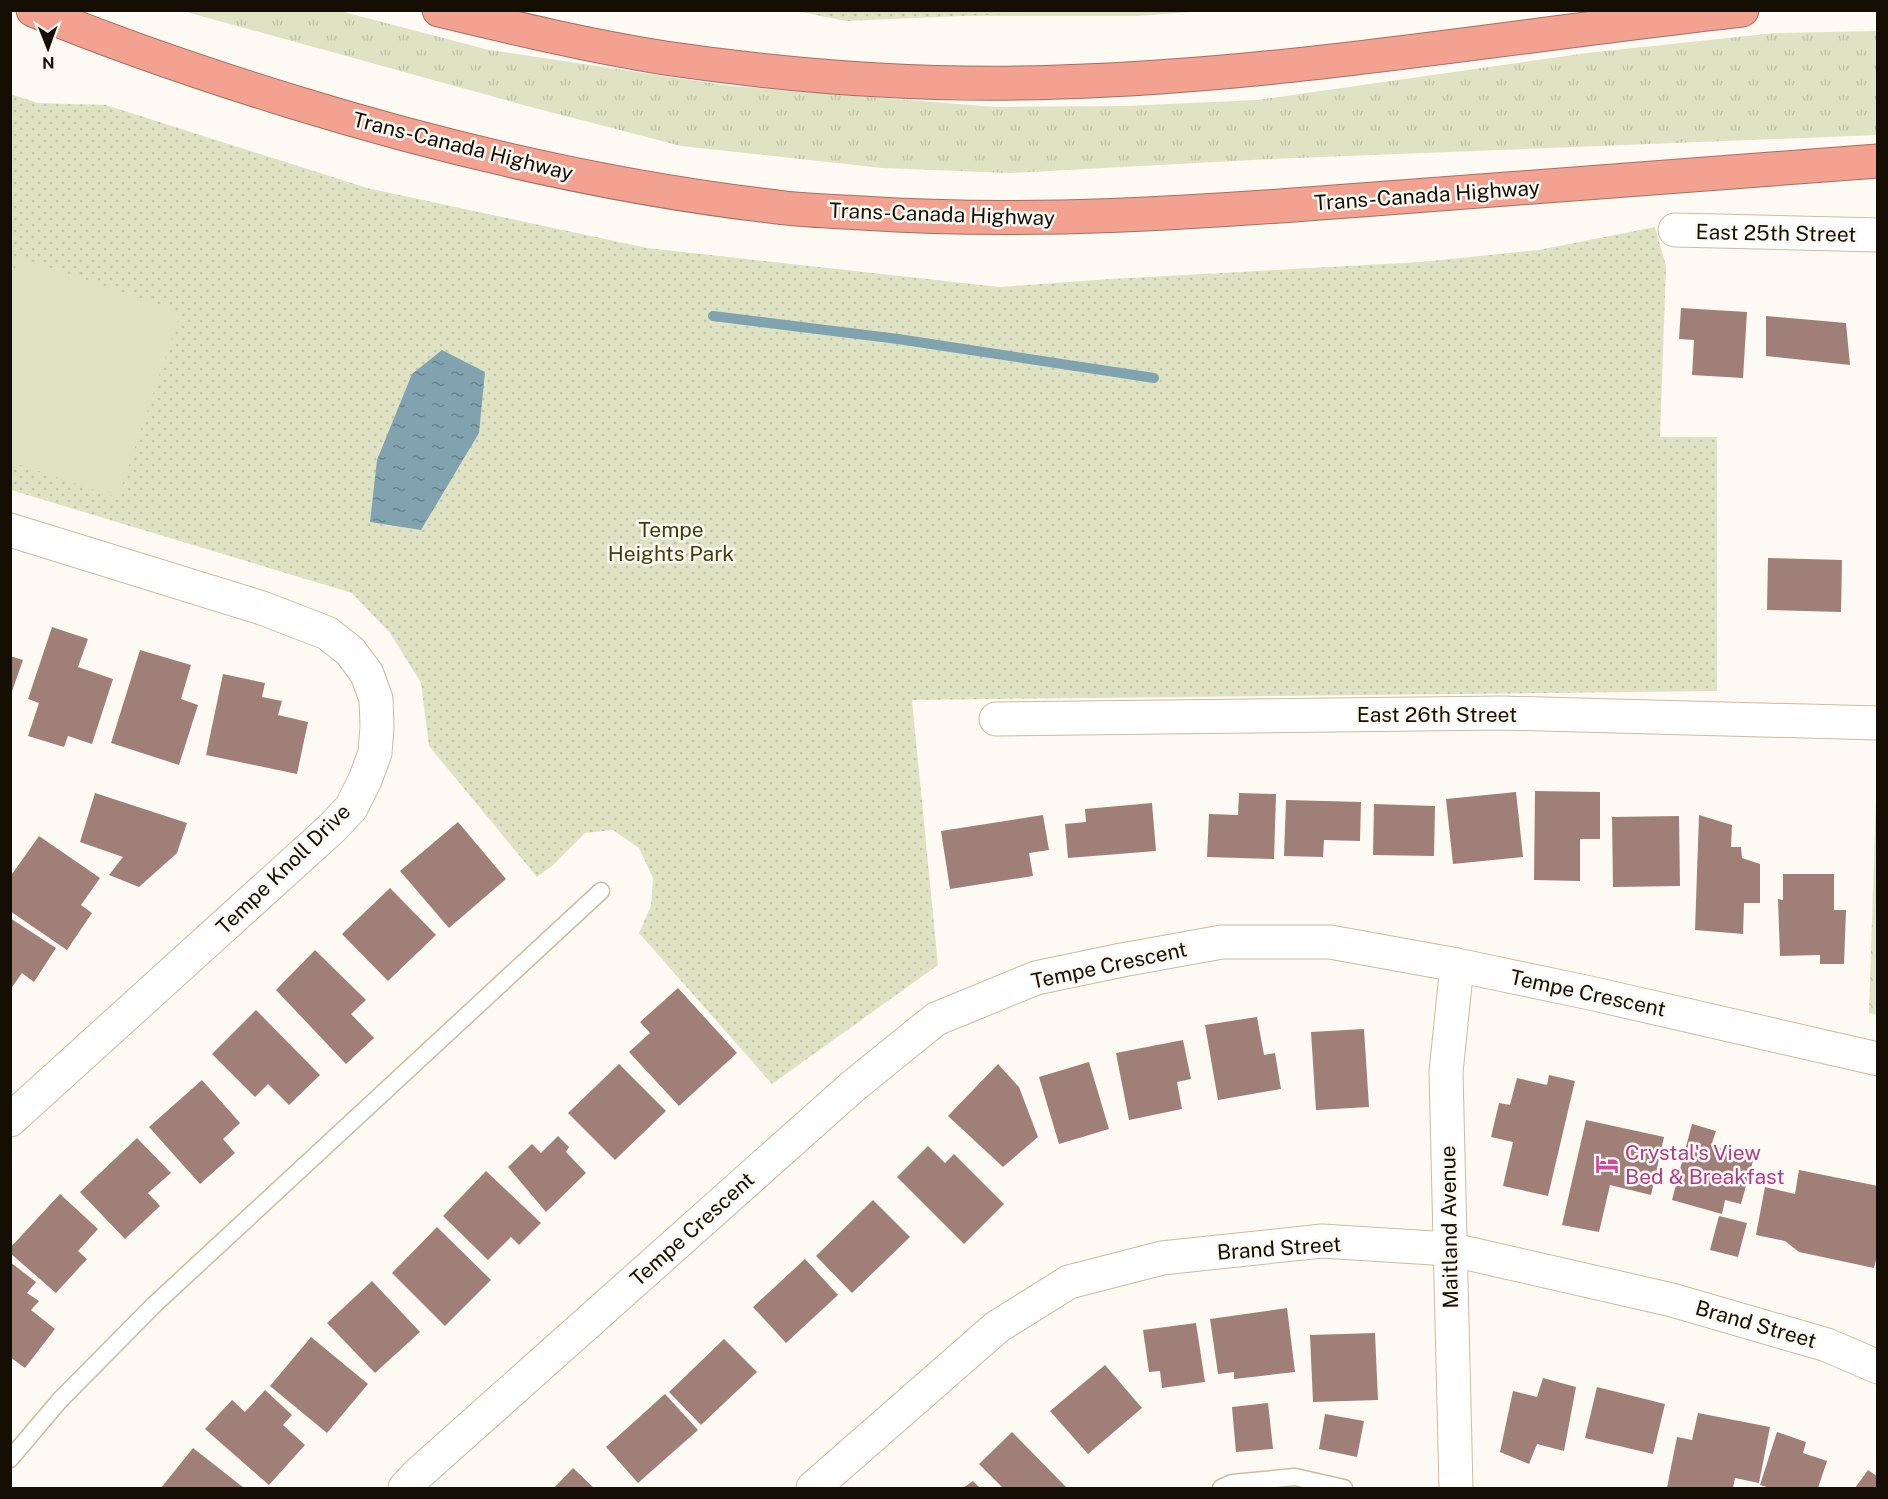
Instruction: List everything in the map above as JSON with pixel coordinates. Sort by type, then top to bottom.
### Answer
[{"type":"highway","name":"Trans-Canada Highway","points":[[33,10],[90,34],[225,81],[356,121],[499,158],[632,186],[780,208],[919,217],[1059,218],[1130,215],[1200,212],[1878,161]]},
{"type":"highway","points":[[439,10],[530,32],[663,57],[796,75],[925,82],[1058,82],[1208,74],[1742,10]]},
{"type":"street","name":"East 25th Street","points":[[1675,230],[1878,235]]},
{"type":"street","name":"Tempe Knoll Drive","points":[[10,530],[262,608],[327,633],[350,651],[367,674],[376,699],[377,726],[375,753],[351,808],[331,829],[10,1120]]},
{"type":"street","name":"East 26th Street","points":[[996,719],[1502,713],[1878,723]]},
{"type":"street","name":"Tempe Crescent","points":[[405,1488],[567,1340],[852,1087],[936,1019],[1036,978],[1222,942],[1330,942],[1457,965],[1613,998],[1878,1059]]},
{"type":"street","name":"Maitland Avenue","points":[[1456,1488],[1446,1072],[1457,965]]},
{"type":"street","name":"Brand Street","points":[[813,1488],[997,1327],[1069,1282],[1162,1258],[1322,1242],[1449,1249],[1672,1300],[1827,1345],[1878,1367]]},
{"type":"lane","points":[[10,1460],[60,1400],[155,1304],[601,891]]},
{"type":"lane","points":[[1221,1488],[1232,1483],[1295,1477],[1344,1488]]},
{"type":"green space","points":[[183,11],[340,11],[489,50],[731,86],[996,107],[1125,106],[1257,100],[1587,53],[1775,33],[1877,31],[1877,135],[1271,159],[1010,173],[882,168],[681,146]]},
{"type":"green space","points":[[797,11],[1078,11],[846,21]]},
{"type":"green space","points":[[827,11],[1202,11],[1139,16],[891,16]]},
{"type":"green space","name":"Tempe Heights Park","points":[[10,94],[38,103],[106,105],[367,188],[647,248],[1000,287],[1421,262],[1539,250],[1655,227],[1666,266],[1660,437],[1717,437],[1717,691],[912,700],[938,965],[772,1084],[639,933],[651,906],[653,878],[639,848],[613,830],[585,833],[553,865],[537,877],[429,746],[421,683],[390,633],[352,593],[11,490]]},
{"type":"green space","points":[[19,257],[181,312],[118,498],[11,462],[10,282]]},
{"type":"green space","points":[[1878,768],[1877,1015],[1869,1013]]},
{"type":"water","points":[[442,350],[485,372],[479,433],[421,530],[370,522],[377,460],[412,374]]},
{"type":"building","points":[[1681,308],[1747,312],[1743,378],[1692,375],[1694,340],[1679,339]]},
{"type":"building","points":[[1766,316],[1846,323],[1850,365],[1766,356]]},
{"type":"building","points":[[1768,558],[1842,560],[1841,612],[1767,610]]},
{"type":"building","points":[[52,627],[88,639],[78,667],[113,679],[92,744],[68,736],[64,747],[28,736],[39,703],[28,699]]},
{"type":"building","points":[[140,650],[191,665],[181,699],[198,705],[179,765],[111,743]]},
{"type":"building","points":[[10,656],[23,660],[11,694],[10,694]]},
{"type":"building","points":[[223,674],[265,683],[262,697],[282,701],[278,715],[308,722],[297,774],[206,755]]},
{"type":"building","points":[[1535,791],[1600,792],[1600,839],[1580,839],[1580,881],[1534,880]]},
{"type":"building","points":[[1516,792],[1523,857],[1453,864],[1446,799]]},
{"type":"building","points":[[95,793],[187,823],[177,853],[139,887],[109,875],[123,857],[80,842]]},
{"type":"building","points":[[1239,793],[1276,794],[1274,859],[1207,857],[1209,814],[1238,815]]},
{"type":"building","points":[[1286,800],[1361,802],[1360,841],[1324,840],[1323,857],[1284,856]]},
{"type":"building","points":[[1152,803],[1156,851],[1068,858],[1065,824],[1086,822],[1085,809]]},
{"type":"building","points":[[1374,804],[1435,806],[1434,856],[1373,855]]},
{"type":"building","points":[[1043,815],[1049,850],[1029,853],[1033,876],[950,889],[941,831]]},
{"type":"building","points":[[1699,815],[1732,825],[1731,847],[1741,847],[1742,858],[1760,864],[1760,903],[1744,903],[1743,934],[1695,930]]},
{"type":"building","points":[[1679,816],[1680,886],[1613,887],[1612,817]]},
{"type":"building","points":[[458,822],[506,879],[449,928],[400,871]]},
{"type":"building","points":[[39,836],[100,878],[81,905],[92,913],[67,950],[10,911],[10,877]]},
{"type":"building","points":[[1783,874],[1834,874],[1834,910],[1846,910],[1844,964],[1820,964],[1820,955],[1780,956],[1778,899],[1783,900]]},
{"type":"building","points":[[390,888],[436,935],[388,981],[342,934]]},
{"type":"building","points":[[10,918],[56,948],[34,982],[22,973],[10,990]]},
{"type":"building","points":[[315,950],[366,1000],[351,1014],[374,1038],[346,1064],[276,990]]},
{"type":"building","points":[[678,988],[737,1053],[679,1106],[629,1052],[650,1033],[640,1022]]},
{"type":"building","points":[[256,1010],[320,1075],[289,1105],[268,1084],[255,1097],[212,1054]]},
{"type":"building","points":[[1257,1017],[1264,1055],[1275,1053],[1281,1089],[1218,1100],[1205,1025]]},
{"type":"building","points":[[1364,1029],[1369,1107],[1316,1110],[1311,1032]]},
{"type":"building","points":[[1183,1040],[1191,1079],[1177,1082],[1182,1109],[1129,1120],[1116,1053]]},
{"type":"building","points":[[1089,1062],[1109,1129],[1059,1144],[1039,1077]]},
{"type":"building","points":[[619,1064],[666,1111],[615,1160],[568,1113]]},
{"type":"building","points":[[998,1064],[1019,1087],[1038,1137],[1003,1167],[948,1116]]},
{"type":"building","points":[[1549,1075],[1575,1081],[1548,1196],[1503,1186],[1513,1142],[1491,1137],[1499,1103],[1510,1105],[1517,1078],[1547,1085]]},
{"type":"building","points":[[202,1080],[240,1123],[223,1139],[235,1153],[200,1184],[149,1127]]},
{"type":"building","points":[[1586,1120],[1664,1137],[1651,1195],[1610,1185],[1599,1232],[1562,1225]]},
{"type":"building","points":[[1692,1124],[1716,1131],[1711,1146],[1754,1157],[1741,1204],[1725,1200],[1722,1214],[1672,1200]]},
{"type":"building","points":[[558,1136],[569,1147],[566,1152],[586,1173],[546,1212],[508,1167],[532,1144],[541,1153]]},
{"type":"building","points":[[137,1138],[171,1173],[148,1193],[160,1206],[125,1239],[80,1192]]},
{"type":"building","points":[[928,1146],[945,1163],[954,1154],[1004,1204],[964,1244],[897,1177]]},
{"type":"building","points":[[1799,1170],[1878,1186],[1878,1261],[1876,1260],[1874,1268],[1799,1252],[1785,1241],[1756,1235],[1765,1187],[1795,1194]]},
{"type":"building","points":[[486,1171],[541,1223],[519,1245],[511,1237],[488,1260],[443,1216]]},
{"type":"building","points":[[60,1194],[98,1229],[78,1251],[87,1259],[56,1293],[10,1253],[10,1248]]},
{"type":"building","points":[[873,1200],[910,1237],[852,1293],[816,1256]]},
{"type":"building","points":[[1719,1216],[1747,1223],[1738,1257],[1710,1250]]},
{"type":"building","points":[[437,1227],[491,1280],[445,1326],[392,1273]]},
{"type":"building","points":[[805,1259],[838,1295],[786,1343],[753,1307]]},
{"type":"building","points":[[10,1262],[36,1282],[27,1293],[39,1301],[31,1310],[55,1329],[25,1368],[10,1357]]},
{"type":"building","points":[[372,1281],[420,1332],[375,1373],[327,1323]]},
{"type":"building","points":[[1287,1308],[1295,1372],[1234,1379],[1234,1372],[1218,1374],[1210,1319]]},
{"type":"building","points":[[1196,1323],[1205,1382],[1162,1388],[1160,1371],[1149,1372],[1143,1330]]},
{"type":"building","points":[[1375,1333],[1378,1400],[1313,1402],[1310,1335]]},
{"type":"building","points":[[311,1337],[368,1384],[327,1433],[270,1386]]},
{"type":"building","points":[[724,1339],[757,1372],[701,1425],[669,1392]]},
{"type":"building","points":[[1105,1365],[1142,1408],[1088,1454],[1050,1411]]},
{"type":"building","points":[[1543,1378],[1576,1387],[1564,1451],[1537,1444],[1529,1464],[1500,1452],[1513,1391],[1537,1397]]},
{"type":"building","points":[[1597,1387],[1665,1404],[1653,1454],[1585,1438]]},
{"type":"building","points":[[265,1390],[292,1415],[283,1425],[305,1445],[269,1485],[205,1429],[232,1400],[245,1412]]},
{"type":"building","points":[[665,1394],[698,1430],[638,1483],[606,1447]]},
{"type":"building","points":[[1268,1403],[1273,1449],[1236,1452],[1232,1407]]},
{"type":"building","points":[[1698,1413],[1770,1427],[1759,1483],[1735,1478],[1733,1488],[1667,1488],[1677,1437],[1692,1440]]},
{"type":"building","points":[[1325,1414],[1364,1421],[1357,1457],[1319,1449]]},
{"type":"building","points":[[1012,1432],[1067,1488],[1003,1488],[979,1464]]},
{"type":"building","points":[[1777,1432],[1806,1442],[1803,1453],[1827,1461],[1818,1488],[1770,1488],[1760,1485]]},
{"type":"building","points":[[193,1448],[244,1488],[161,1488]]},
{"type":"building","points":[[573,1468],[594,1488],[554,1488]]},
{"type":"building","points":[[1868,1470],[1878,1477],[1878,1488],[1855,1488]]},
{"type":"building","points":[[973,1481],[980,1488],[963,1488]]},
{"type":"waterway","points":[[713,316],[898,339],[1154,378]]},
{"type":"place","name":"Crystal's View Bed & Breakfast","points":[[1607,1164]]}]
